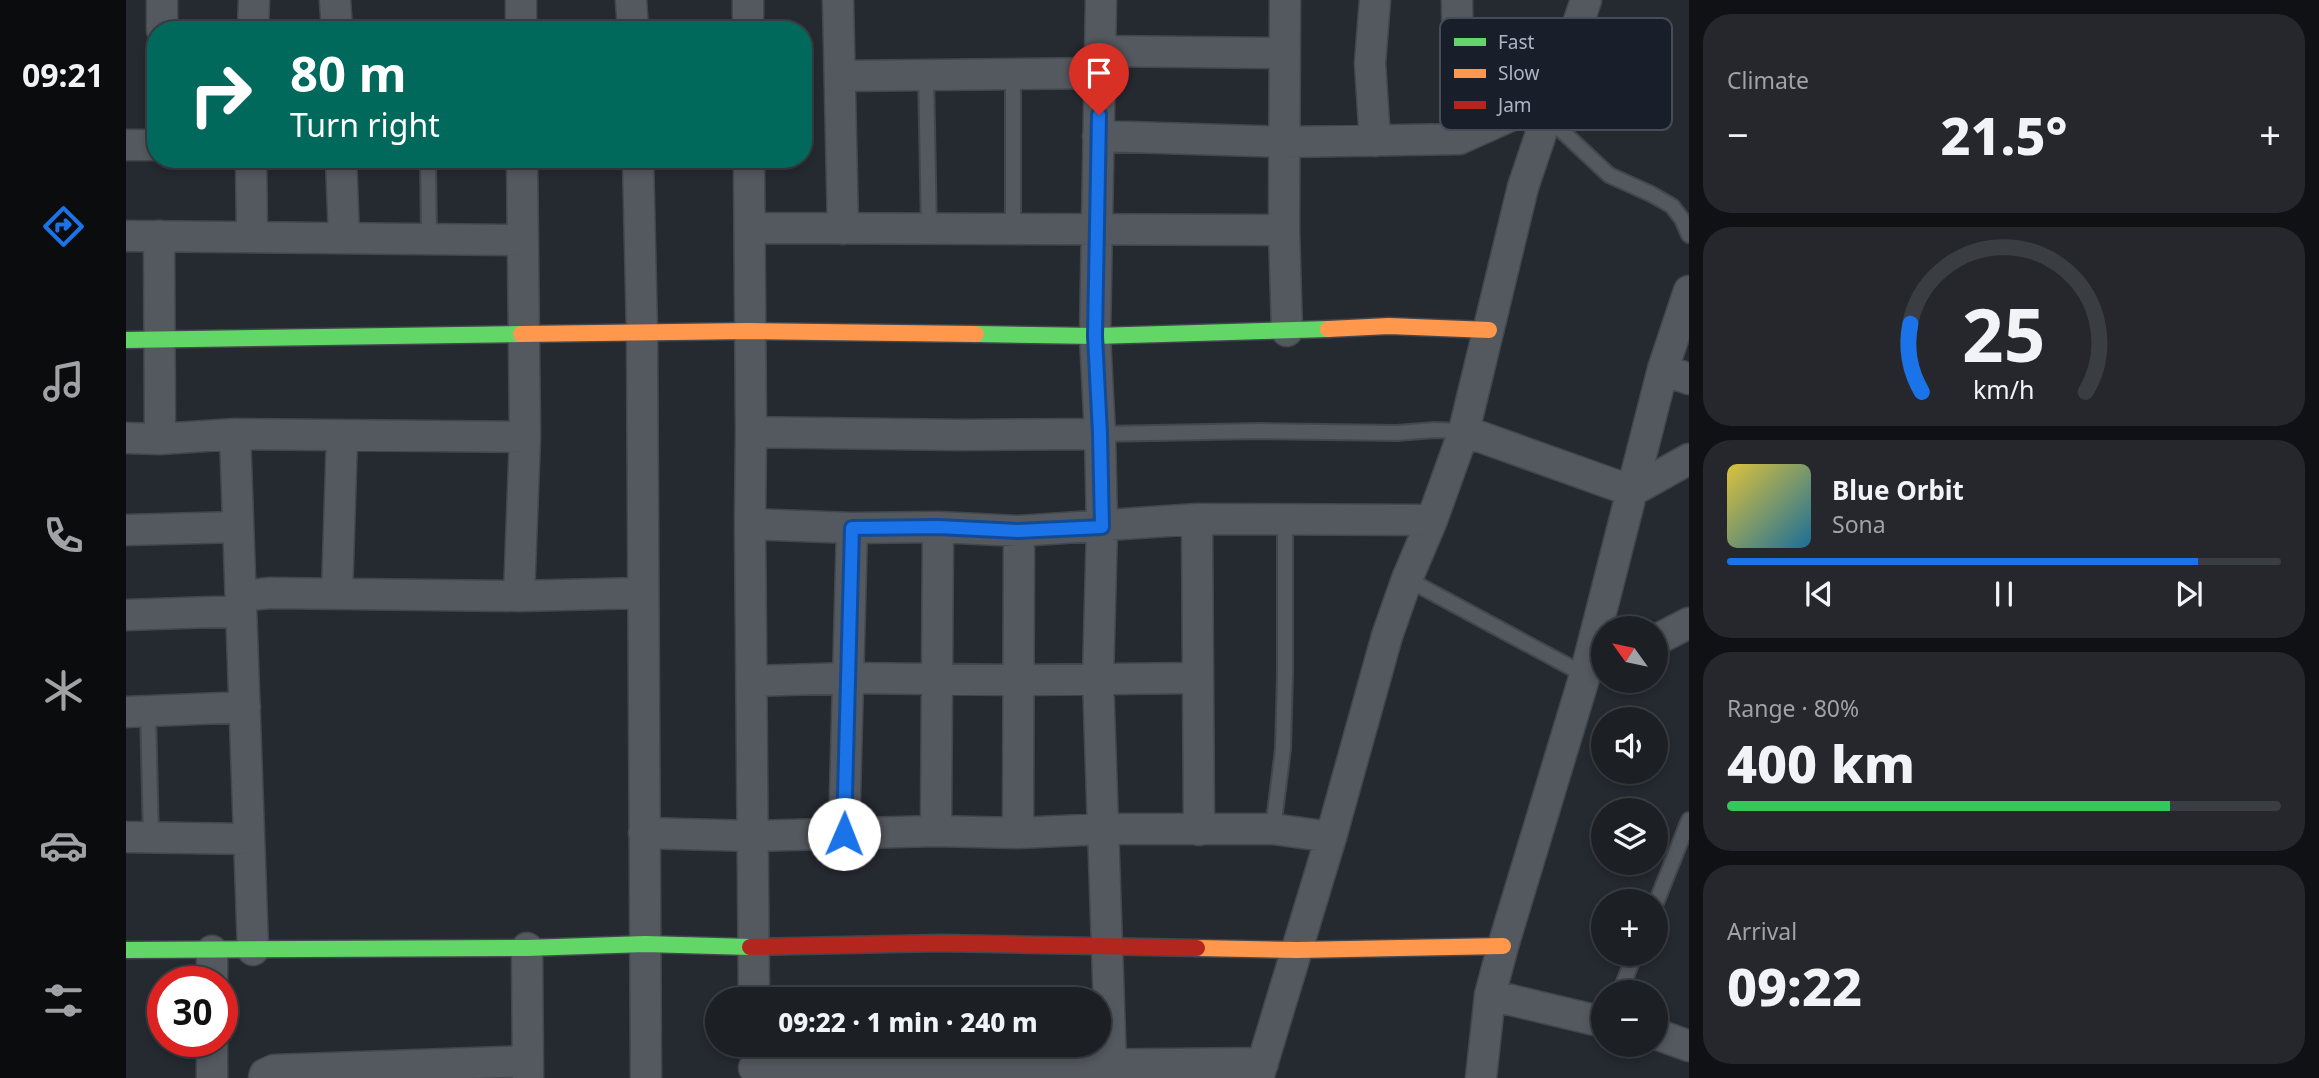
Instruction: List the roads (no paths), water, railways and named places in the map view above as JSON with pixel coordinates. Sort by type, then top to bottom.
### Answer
[{"type":"street","points":[[162,0],[162,21]]},
{"type":"street","points":[[254,0],[254,21]]},
{"type":"street","points":[[335,0],[336,21]]},
{"type":"street","points":[[522,0],[522,21]]},
{"type":"street","points":[[631,0],[632,21]]},
{"type":"street","points":[[748,0],[748,21]]},
{"type":"street","points":[[838,0],[842,229]]},
{"type":"street","points":[[1101,0],[1095,336],[1102,527],[1098,678],[1111,1066]]},
{"type":"street","points":[[1285,0],[1284,230],[1287,331]]},
{"type":"street","points":[[1375,0],[1370,63],[1375,141]]},
{"type":"street","points":[[1457,0],[1457,18]]},
{"type":"street","points":[[1580,18],[1586,0]]},
{"type":"street","points":[[841,76],[1013,75],[1101,62],[1283,53]]},
{"type":"street","points":[[1459,130],[1459,139]]},
{"type":"street","points":[[1098,136],[1286,142],[1375,141],[1459,139],[1485,130]]},
{"type":"street","points":[[754,1064],[846,1073],[1074,1072],[1111,1066],[1261,1070],[1331,837],[1387,636],[1464,431],[1523,187],[1543,130]]},
{"type":"street","points":[[126,145],[147,145]]},
{"type":"street","points":[[251,168],[251,236]]},
{"type":"street","points":[[341,168],[344,237]]},
{"type":"street","points":[[519,596],[525,437],[522,168]]},
{"type":"street","points":[[638,168],[642,333],[646,1078]]},
{"type":"street","points":[[749,168],[754,987]]},
{"type":"street","points":[[750,228],[1284,230]]},
{"type":"street","points":[[126,236],[522,240]]},
{"type":"street","points":[[159,236],[160,439]]},
{"type":"street","points":[[1606,616],[1632,491],[1676,374],[1689,291]]},
{"type":"street","points":[[126,340],[749,331],[1095,336],[1389,326],[1489,330]]},
{"type":"street","points":[[1464,431],[1632,491],[1689,459]]},
{"type":"street","points":[[751,432],[1100,434]]},
{"type":"street","points":[[126,438],[160,439],[235,434],[525,437]]},
{"type":"street","points":[[235,434],[253,950]]},
{"type":"street","points":[[337,594],[342,436]]},
{"type":"street","points":[[750,524],[1018,531],[1197,519],[1432,520]]},
{"type":"street","points":[[1197,519],[1199,830]]},
{"type":"street","points":[[126,530],[238,527]]},
{"type":"street","points":[[936,831],[938,527]]},
{"type":"street","points":[[844,834],[852,528]]},
{"type":"street","points":[[1018,531],[1018,833]]},
{"type":"street","points":[[126,615],[241,604],[271,593],[519,596],[642,593]]},
{"type":"street","points":[[1668,634],[1689,623]]},
{"type":"street","points":[[752,681],[848,678],[1198,678]]},
{"type":"street","points":[[1481,1078],[1490,995],[1503,946],[1591,680]]},
{"type":"street","points":[[137,711],[245,707]]},
{"type":"street","points":[[644,833],[754,836],[936,831],[1018,833],[1103,829],[1273,830],[1331,837]]},
{"type":"street","points":[[138,838],[249,839]]},
{"type":"street","points":[[126,950],[527,948],[645,944],[754,947],[941,943],[1297,950],[1503,946]]},
{"type":"street","points":[[264,1078],[265,1074],[274,1070],[528,1069],[527,948]]},
{"type":"street","points":[[212,951],[212,966]]},
{"type":"street","points":[[1490,995],[1591,1018]]},
{"type":"street","points":[[1668,1038],[1689,1046]]},
{"type":"street","points":[[212,1057],[212,1078]]},
{"type":"lane","points":[[926,75],[929,229]]},
{"type":"lane","points":[[1013,75],[1013,229]]},
{"type":"lane","points":[[1571,130],[1609,175],[1672,206],[1689,235]]},
{"type":"lane","points":[[428,168],[429,239]]},
{"type":"lane","points":[[1100,434],[1464,431]]},
{"type":"lane","points":[[1273,830],[1283,749],[1286,674],[1285,520]]},
{"type":"lane","points":[[1407,579],[1591,670]]},
{"type":"lane","points":[[137,711],[138,838]]},
{"type":"lane","points":[[1662,889],[1689,820]]}]
